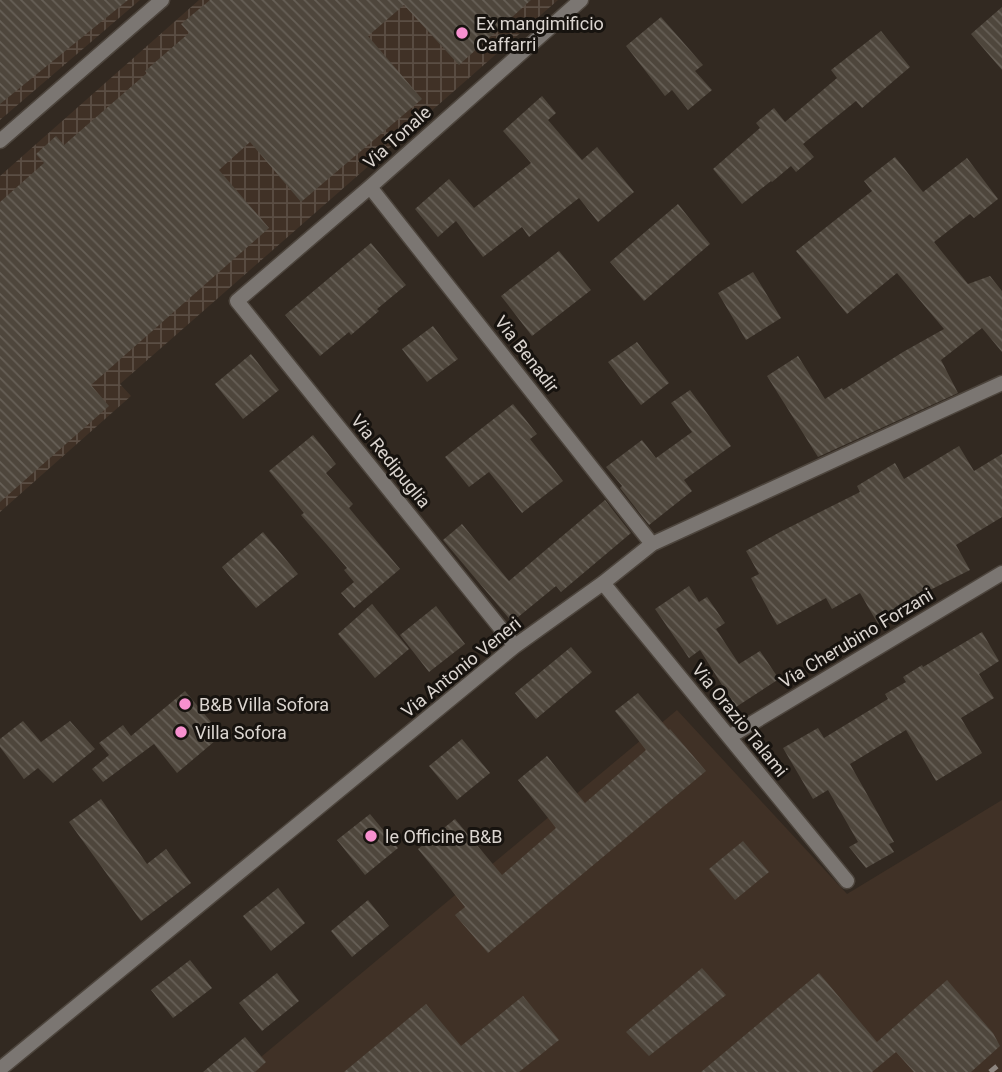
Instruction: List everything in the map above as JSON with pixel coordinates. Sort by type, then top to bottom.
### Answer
[{"type":"street","points":[[0,141],[162,0]]},
{"type":"street","name":"Via Tonale","points":[[237,300],[370,187],[580,0]]},
{"type":"street","name":"Via Benadir","points":[[370,187],[653,544]]},
{"type":"street","name":"Via Redipuglia","points":[[237,300],[515,646]]},
{"type":"street","name":"Via Antonio Veneri","points":[[0,1069],[515,646],[653,544],[1002,383]]},
{"type":"street","name":"Via Cherubino Forzani","points":[[729,737],[1002,573]]},
{"type":"street","name":"Via Orazio Talami","points":[[603,583],[847,881]]},
{"type":"shaded area","points":[[0,0],[140,0],[0,120]]},
{"type":"shaded area","points":[[199,0],[558,0],[120,384],[131,396],[0,512],[0,176]]},
{"type":"shaded area","points":[[677,710],[847,894],[1002,800],[1002,1072],[243,1072]]},
{"type":"building","points":[[0,0],[128,0],[0,104]]},
{"type":"building","points":[[210,0],[531,0],[459,65],[404,5],[368,36],[422,99],[301,202],[250,142],[219,170],[269,228],[91,385],[109,406],[0,502],[0,202],[44,163],[36,154],[56,136],[64,145],[147,73],[145,71],[189,33],[181,24]]},
{"type":"building","points":[[1002,7],[1002,70],[971,34]]},
{"type":"building","points":[[661,17],[703,65],[695,71],[712,90],[688,110],[672,90],[665,96],[626,46]]},
{"type":"building","points":[[881,31],[910,67],[862,108],[856,101],[803,144],[814,157],[796,172],[791,166],[742,204],[713,169],[760,128],[756,123],[774,108],[785,122],[837,78],[831,70]]},
{"type":"building","points":[[542,96],[556,113],[548,120],[582,160],[597,147],[634,192],[598,222],[579,198],[529,237],[522,227],[483,257],[456,221],[438,237],[415,209],[449,179],[474,208],[531,163],[503,131]]},
{"type":"building","points":[[895,157],[923,192],[967,158],[998,199],[974,218],[970,214],[934,242],[968,284],[990,276],[1002,291],[1002,352],[982,328],[941,360],[958,393],[818,457],[767,376],[798,356],[825,399],[944,329],[897,273],[847,314],[796,251],[872,191],[864,181]]},
{"type":"building","points":[[678,204],[710,244],[644,301],[610,262]]},
{"type":"building","points":[[371,243],[406,285],[351,335],[349,332],[320,356],[285,315]]},
{"type":"building","points":[[559,251],[591,290],[532,336],[501,296]]},
{"type":"building","points":[[753,272],[781,318],[746,340],[718,293]]},
{"type":"building","points":[[433,326],[458,359],[427,382],[402,349]]},
{"type":"building","points":[[637,342],[669,383],[641,405],[608,362]]},
{"type":"building","points":[[251,354],[279,390],[243,419],[215,384]]},
{"type":"building","points":[[690,390],[731,446],[684,480],[692,491],[649,525],[606,467],[642,440],[656,458],[692,432],[671,403]]},
{"type":"building","points":[[513,404],[537,434],[530,439],[563,481],[522,513],[489,472],[469,487],[445,457]]},
{"type":"building","points":[[313,435],[336,464],[326,473],[353,504],[349,508],[400,569],[354,608],[341,593],[354,582],[344,570],[347,568],[301,515],[304,513],[269,471]]},
{"type":"building","points":[[959,446],[974,471],[1002,454],[1002,517],[956,545],[970,570],[914,598],[916,601],[878,624],[860,593],[832,609],[826,598],[777,625],[751,578],[759,574],[746,551],[860,492],[857,486],[895,463],[904,479]]},
{"type":"building","points":[[605,500],[631,533],[561,592],[556,586],[512,622],[443,540],[462,524],[509,581]]},
{"type":"building","points":[[263,532],[298,574],[256,608],[222,567]]},
{"type":"building","points":[[689,586],[699,602],[707,597],[725,623],[716,629],[739,664],[760,651],[779,679],[736,707],[700,650],[689,658],[655,609]]},
{"type":"building","points":[[372,604],[409,649],[375,678],[338,634]]},
{"type":"building","points":[[436,606],[465,644],[429,672],[400,635]]},
{"type":"building","points":[[982,632],[999,661],[979,674],[994,698],[961,718],[982,753],[936,781],[906,730],[850,764],[894,842],[889,844],[894,852],[866,868],[849,847],[858,842],[828,790],[813,799],[783,748],[818,728],[824,738],[888,699],[885,694],[906,682],[903,677]]},
{"type":"building","points":[[571,647],[592,672],[536,719],[515,693]]},
{"type":"building","name":"Villa Sofora","points":[[185,691],[222,735],[177,773],[154,744],[103,782],[92,769],[109,755],[99,743],[123,725],[131,736]]},
{"type":"building","points":[[638,693],[706,771],[488,953],[455,915],[465,907],[418,849],[455,819],[502,875],[556,828],[518,780],[547,756],[585,803],[646,750],[615,711]]},
{"type":"building","points":[[23,721],[41,742],[70,721],[95,749],[53,783],[38,768],[24,779],[0,747],[0,739]]},
{"type":"building","points":[[462,739],[490,773],[457,800],[429,766]]},
{"type":"building","points":[[101,799],[147,864],[166,849],[191,883],[141,921],[69,822]]},
{"type":"building","points":[[370,814],[398,848],[365,875],[337,840]]},
{"type":"building","points":[[743,841],[769,872],[735,900],[709,869]]},
{"type":"building","points":[[278,888],[305,923],[271,951],[243,916]]},
{"type":"building","points":[[368,900],[389,926],[352,957],[331,931]]},
{"type":"building","points":[[190,960],[212,988],[173,1018],[151,990]]},
{"type":"building","points":[[702,968],[726,995],[649,1056],[626,1032]]},
{"type":"building","points":[[277,973],[299,1001],[262,1031],[239,1003]]},
{"type":"building","points":[[819,973],[877,1042],[947,980],[993,1033],[1000,1046],[971,1072],[914,1072],[896,1052],[872,1072],[701,1072]]},
{"type":"building","points":[[523,996],[559,1040],[519,1072],[344,1072],[426,1004],[461,1046]]},
{"type":"building","points":[[245,1037],[266,1062],[255,1072],[203,1072]]},
{"type":"railway","points":[[990,1072],[1002,1062]]},
{"type":"place","name":"Ex mangimificio Caffarri","points":[[462,33]]},
{"type":"place","name":"B&B Villa Sofora","points":[[185,704]]},
{"type":"place","name":"Villa Sofora","points":[[181,732]]},
{"type":"place","name":"le Officine B&B","points":[[371,836]]}]
